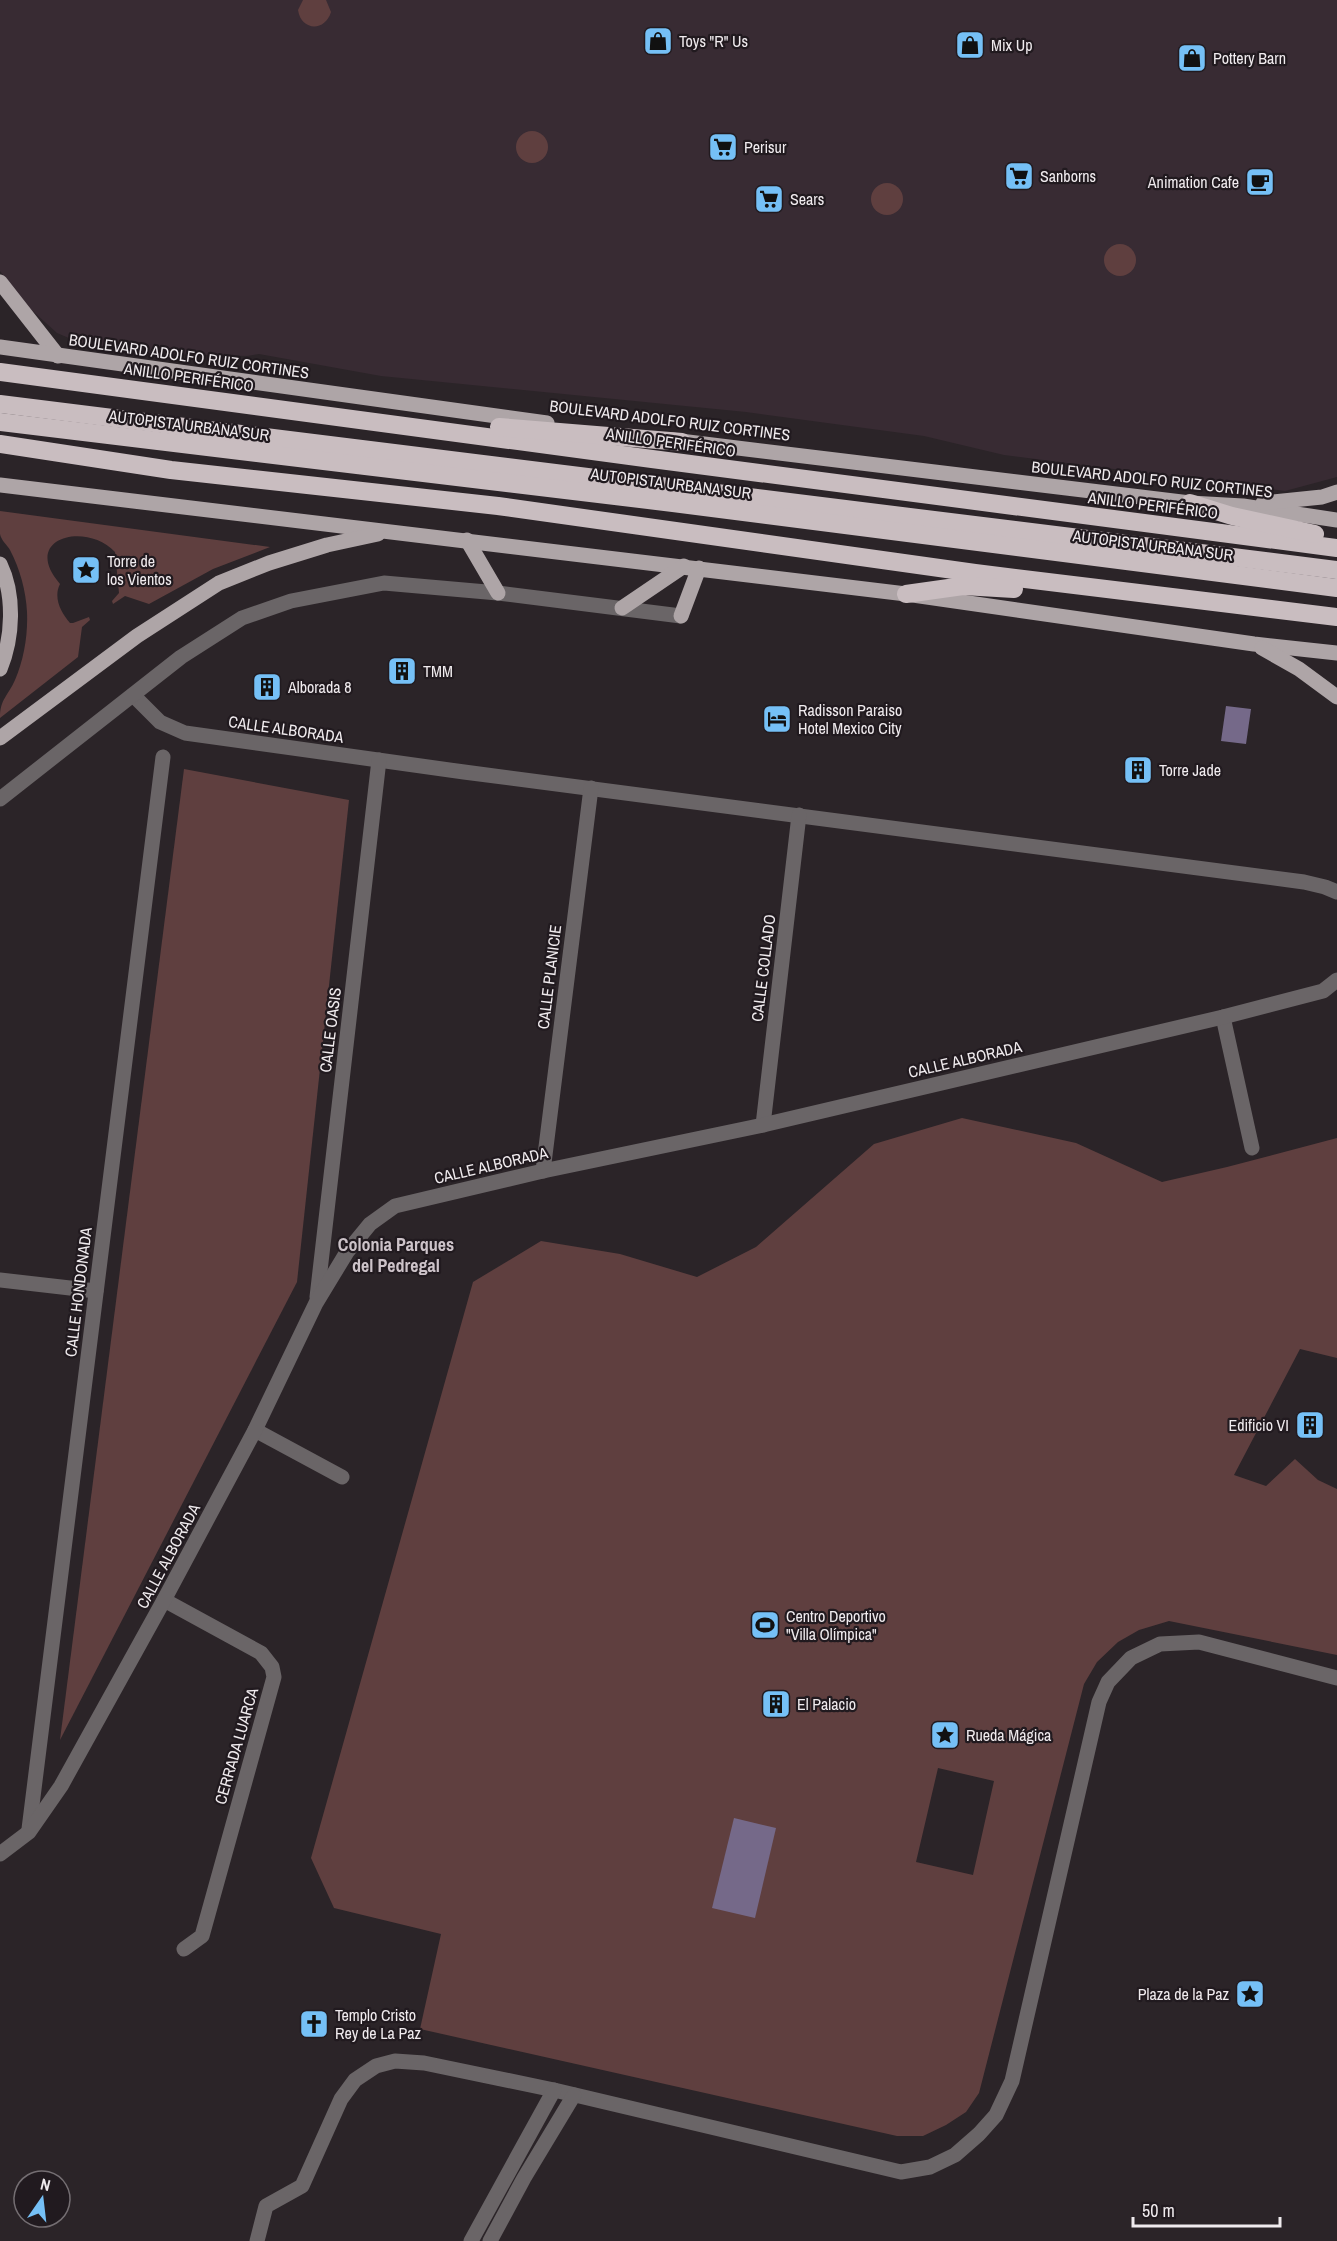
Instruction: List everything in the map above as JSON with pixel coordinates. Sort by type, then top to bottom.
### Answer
[{"type":"highway","name":"ANILLO PERIFÉRICO","points":[[0,372],[1337,548]]},
{"type":"highway","name":"AUTOPISTA URBANA SUR","points":[[0,404],[1337,570]]},
{"type":"highway","points":[[303,412],[682,442]]},
{"type":"highway","name":"AUTOPISTA URBANA SUR","points":[[0,422],[661,501],[1337,588]]},
{"type":"highway","points":[[0,444],[171,470],[498,506],[964,572],[1337,617]]},
{"type":"highway","points":[[1190,503],[1232,516],[1337,538]]},
{"type":"highway","points":[[906,594],[963,585],[1083,594],[1110,589]]},
{"type":"main road","points":[[0,282],[58,356]]},
{"type":"main road","name":"BOULEVARD ADOLFO RUIZ CORTINES","points":[[0,347],[682,442],[1190,503],[1243,506],[1337,520]]},
{"type":"main road","points":[[0,485],[692,567],[906,594],[1254,644],[1337,653]]},
{"type":"main road","points":[[1243,506],[1337,492]]},
{"type":"main road","points":[[0,738],[137,636],[219,583],[269,562],[391,531]]},
{"type":"main road","points":[[467,540],[498,593]]},
{"type":"main road","points":[[0,564],[7,586],[10,624],[8,645],[0,669]]},
{"type":"main road","points":[[622,608],[692,567]]},
{"type":"main road","points":[[681,616],[692,567]]},
{"type":"main road","points":[[1254,644],[1299,669],[1337,697]]},
{"type":"street","points":[[0,800],[181,657],[242,618],[291,601],[384,583],[498,593],[681,616]]},
{"type":"street","name":"CALLE ALBORADA","points":[[133,695],[160,723],[184,733],[1304,882],[1337,892]]},
{"type":"street","name":"CALLE HONDONADA","points":[[28,1832],[163,757]]},
{"type":"street","name":"CALLE OASIS","points":[[316,1303],[379,760]]},
{"type":"street","name":"CALLE PLANICIE","points":[[543,1171],[591,788]]},
{"type":"street","name":"CALLE COLLADO","points":[[763,1125],[799,815]]},
{"type":"street","name":"CALLE ALBORADA","points":[[0,1854],[28,1832],[61,1786],[255,1430],[316,1303],[347,1252],[370,1224],[395,1206],[543,1171],[763,1125],[1223,1017],[1323,991],[1337,980]]},
{"type":"street","points":[[1223,1017],[1252,1149]]},
{"type":"street","points":[[0,1280],[96,1291]]},
{"type":"street","points":[[255,1430],[342,1477]]},
{"type":"street","name":"CERRADA LUARCA","points":[[164,1600],[261,1653],[272,1666],[274,1677],[202,1936],[184,1949]]},
{"type":"street","points":[[257,2241],[266,2206],[302,2186],[341,2099],[355,2080],[376,2066],[395,2061],[424,2063],[554,2090],[902,2172],[930,2167],[955,2155],[996,2115],[1012,2081],[1099,1702],[1108,1683],[1131,1658],[1160,1644],[1199,1642],[1337,1678]]},
{"type":"street","points":[[471,2241],[554,2090]]},
{"type":"street","points":[[490,2241],[529,2169],[574,2095]]},
{"type":"shaded area","points":[[0,0],[1337,0],[1337,477],[1285,491],[1004,455],[924,436],[746,412],[381,376],[259,354],[247,356],[102,352],[57,333],[25,304],[0,271]]},
{"type":"shaded area","points":[[303,0],[326,0],[331,12],[328,19],[319,26],[308,25],[304,22],[298,10]]},
{"type":"shaded area","points":[[532,131],[543,136],[548,147],[543,158],[532,163],[521,158],[516,147],[521,136]]},
{"type":"shaded area","points":[[887,183],[898,188],[903,199],[898,210],[887,215],[876,210],[871,199],[876,188]]},
{"type":"shaded area","points":[[1120,244],[1131,249],[1136,260],[1131,271],[1120,276],[1109,271],[1104,260],[1109,249]]},
{"type":"shaded area","points":[[0,511],[270,547],[213,569],[149,604],[125,596],[113,604],[112,601],[119,593],[115,552],[89,537],[74,536],[52,545],[48,555],[50,568],[60,584],[57,594],[59,605],[70,623],[89,617],[90,620],[82,627],[78,657],[0,718],[3,702],[21,664],[25,647],[27,612],[20,572],[0,534]]},
{"type":"shaded area","points":[[1226,706],[1251,709],[1246,744],[1221,741]]},
{"type":"shaded area","points":[[184,769],[349,800],[297,1282],[60,1740]]},
{"type":"shaded area","name":"Centro Deportivo \"Villa Olímpica\"","points":[[962,1118],[1076,1143],[1162,1182],[1337,1138],[1337,1358],[1300,1349],[1234,1475],[1266,1486],[1295,1459],[1318,1480],[1337,1489],[1337,1655],[1169,1621],[1139,1630],[1118,1642],[1097,1662],[1084,1684],[979,2093],[966,2112],[923,2136],[897,2136],[420,2029],[441,1934],[334,1908],[311,1858],[473,1282],[541,1241],[620,1254],[697,1277],[756,1247],[874,1144]],"holes":[[[938,1768],[994,1781],[973,1875],[916,1862]]]},
{"type":"shaded area","points":[[734,1818],[776,1828],[755,1918],[712,1908]]},
{"type":"place","name":"Toys \"R\" Us","points":[[658,41]]},
{"type":"place","name":"Mix Up","points":[[970,45]]},
{"type":"place","name":"Pottery Barn","points":[[1192,58]]},
{"type":"place","name":"Perisur","points":[[723,147]]},
{"type":"place","name":"Sanborns","points":[[1019,176]]},
{"type":"place","name":"Animation Cafe","points":[[1260,182]]},
{"type":"place","name":"Sears","points":[[769,199]]},
{"type":"place","name":"Torre de los Vientos","points":[[86,570]]},
{"type":"place","name":"TMM","points":[[402,671]]},
{"type":"place","name":"Alborada 8","points":[[267,687]]},
{"type":"place","name":"Radisson Paraiso Hotel Mexico City","points":[[777,719]]},
{"type":"place","name":"Torre Jade","points":[[1138,770]]},
{"type":"place","name":"Edificio VI","points":[[1310,1425]]},
{"type":"place","name":"Centro Deportivo \"Villa Olímpica\"","points":[[765,1625]]},
{"type":"place","name":"El Palacio","points":[[776,1704]]},
{"type":"place","name":"Rueda Mágica","points":[[945,1735]]},
{"type":"place","name":"Plaza de la Paz","points":[[1250,1994]]},
{"type":"place","name":"Templo Cristo Rey de La Paz","points":[[314,2024]]},
{"type":"district","name":"Colonia Parques del Pedregal","points":[[396,1255]]}]
